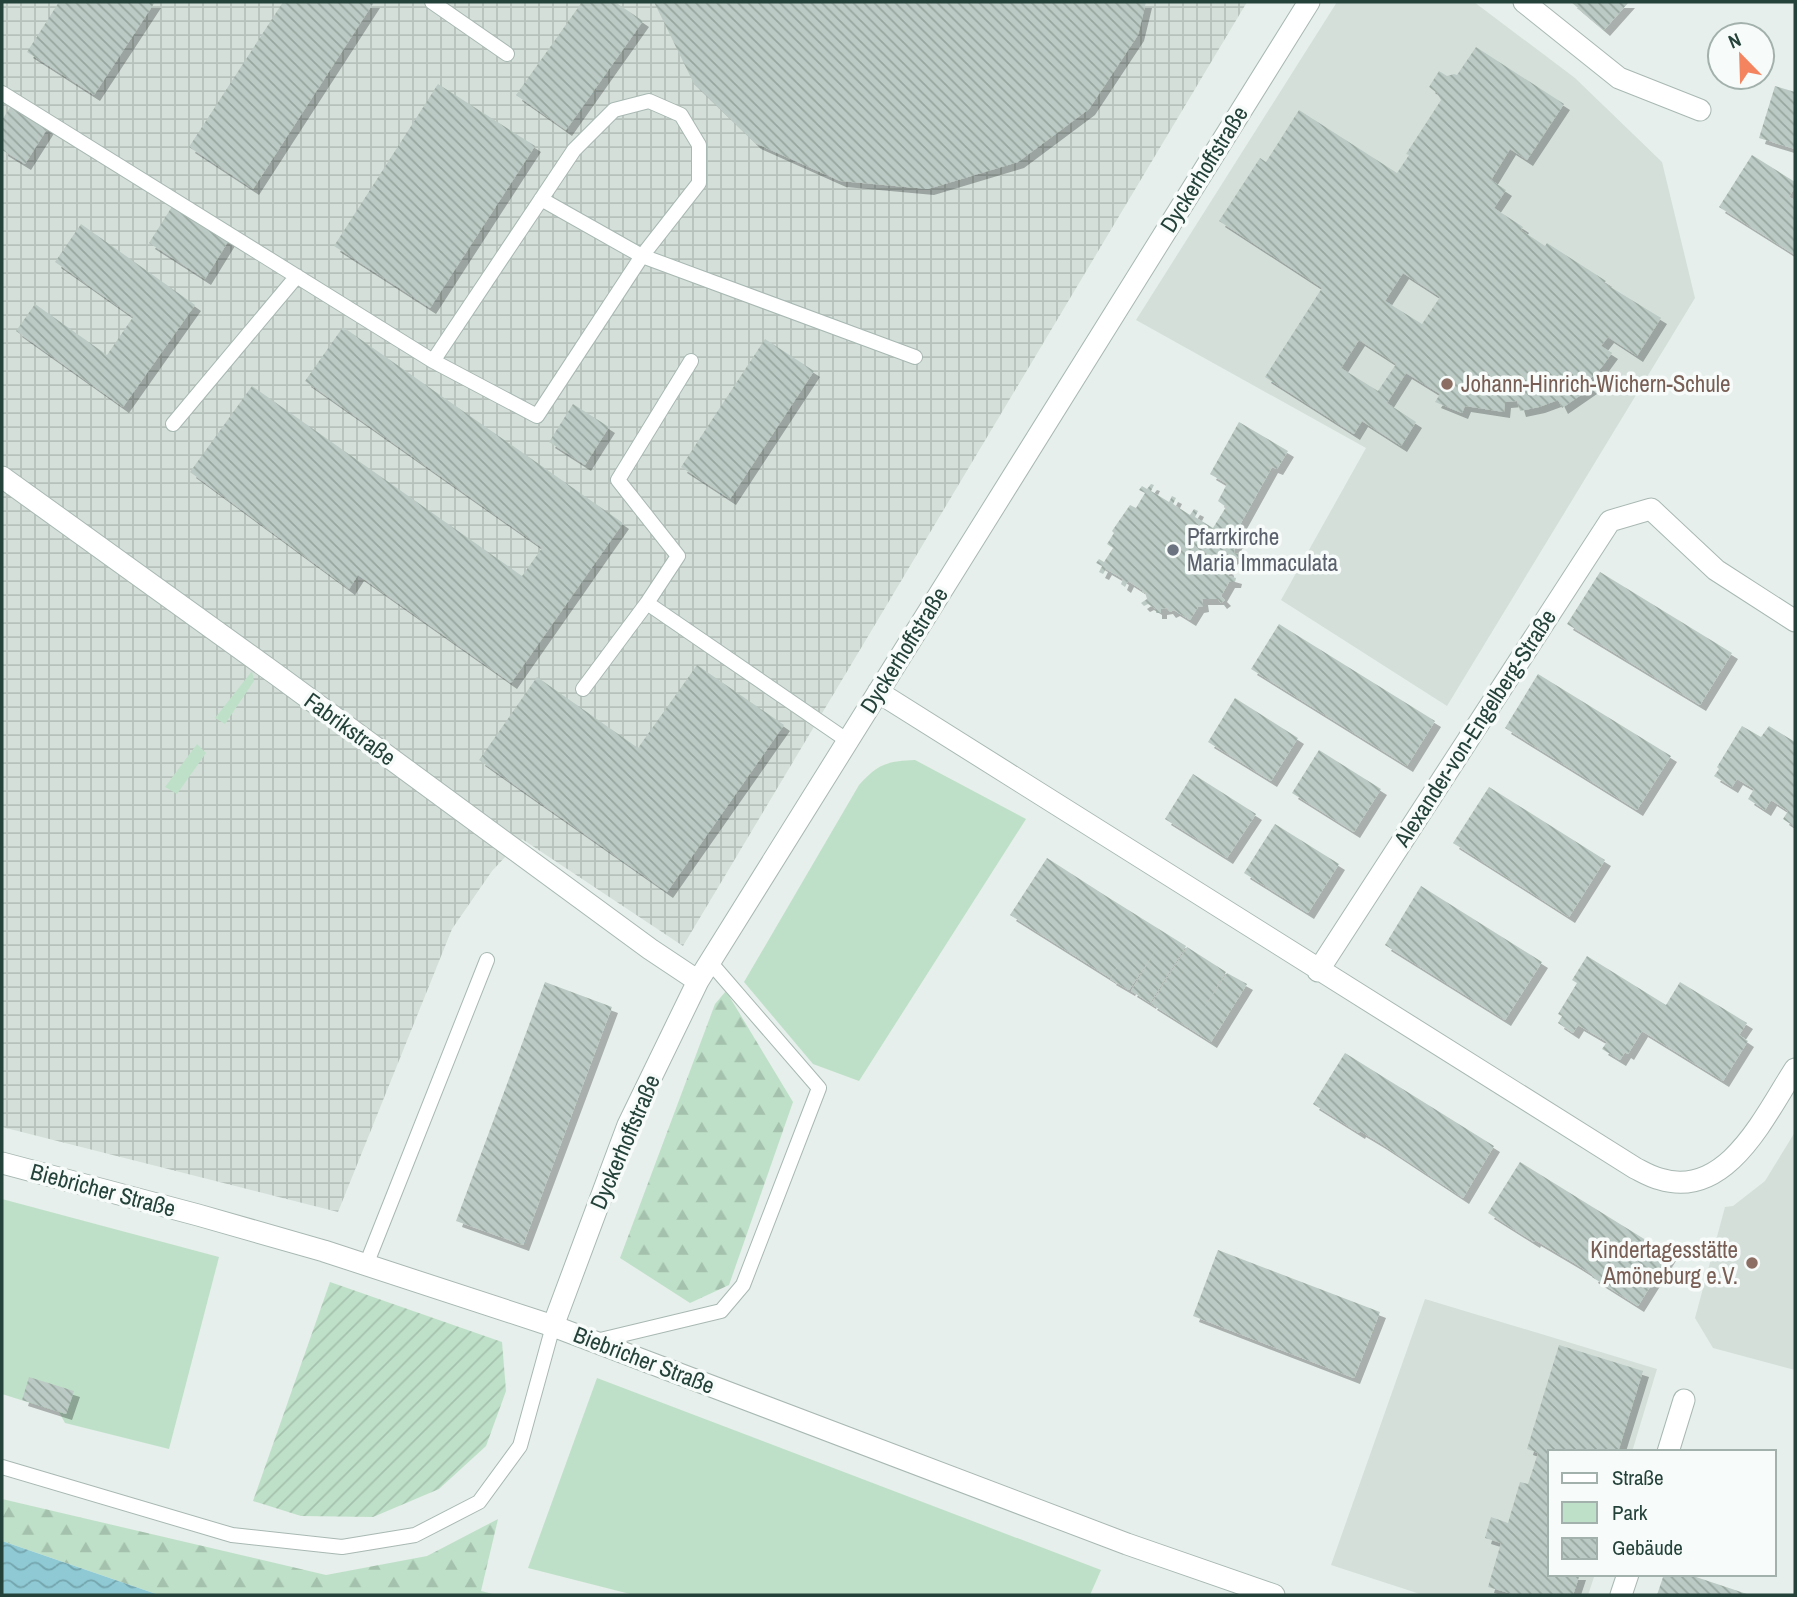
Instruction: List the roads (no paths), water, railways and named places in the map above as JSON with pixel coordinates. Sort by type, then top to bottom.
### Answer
[{"type":"street","name":"Dyckerhoffstraße","points":[[553,1326],[628,1125],[698,981],[1309,2]]},
{"type":"street","points":[[1524,2],[1619,78],[1700,110]]},
{"type":"street","name":"Fabrikstraße","points":[[2,477],[277,675],[649,949],[698,981]]},
{"type":"street","name":"Alexander-von-Engelberg-Straße","points":[[1318,971],[1610,521],[1651,509],[1716,570],[1795,621]]},
{"type":"street","points":[[878,692],[1318,971],[1635,1168],[1661,1180],[1680,1182],[1708,1178],[1732,1161],[1795,1069]]},
{"type":"street","name":"Biebricher Straße","points":[[2,1163],[198,1215],[366,1265],[553,1326],[1127,1544],[1274,1595]]},
{"type":"street","points":[[1669,1450],[1684,1400]]},
{"type":"street","points":[[1621,1595],[1627,1576]]},
{"type":"lane","points":[[432,2],[507,54]]},
{"type":"lane","points":[[2,93],[433,360],[537,416],[642,256],[699,183],[699,145],[681,115],[649,102],[614,110],[574,150],[433,360]]},
{"type":"lane","points":[[541,199],[642,256],[915,357]]},
{"type":"lane","points":[[173,424],[297,276]]},
{"type":"lane","points":[[583,689],[678,556],[618,480],[691,361]]},
{"type":"lane","points":[[647,603],[848,741]]},
{"type":"lane","points":[[366,1265],[487,960]]},
{"type":"lane","points":[[594,1341],[721,1311],[743,1285],[819,1088],[710,962]]},
{"type":"lane","points":[[2,1466],[232,1535],[342,1547],[415,1535],[480,1502],[520,1446],[553,1326]]},
{"type":"water","points":[[2,1541],[159,1595],[2,1595]]},
{"type":"place","name":"Johann-Hinrich-Wichern-Schule","points":[[1447,384]]},
{"type":"place","name":"Pfarrkirche Maria Immaculata","points":[[1173,550]]},
{"type":"place","name":"Kindertagesstätte Amöneburg e.V.","points":[[1752,1263]]}]
